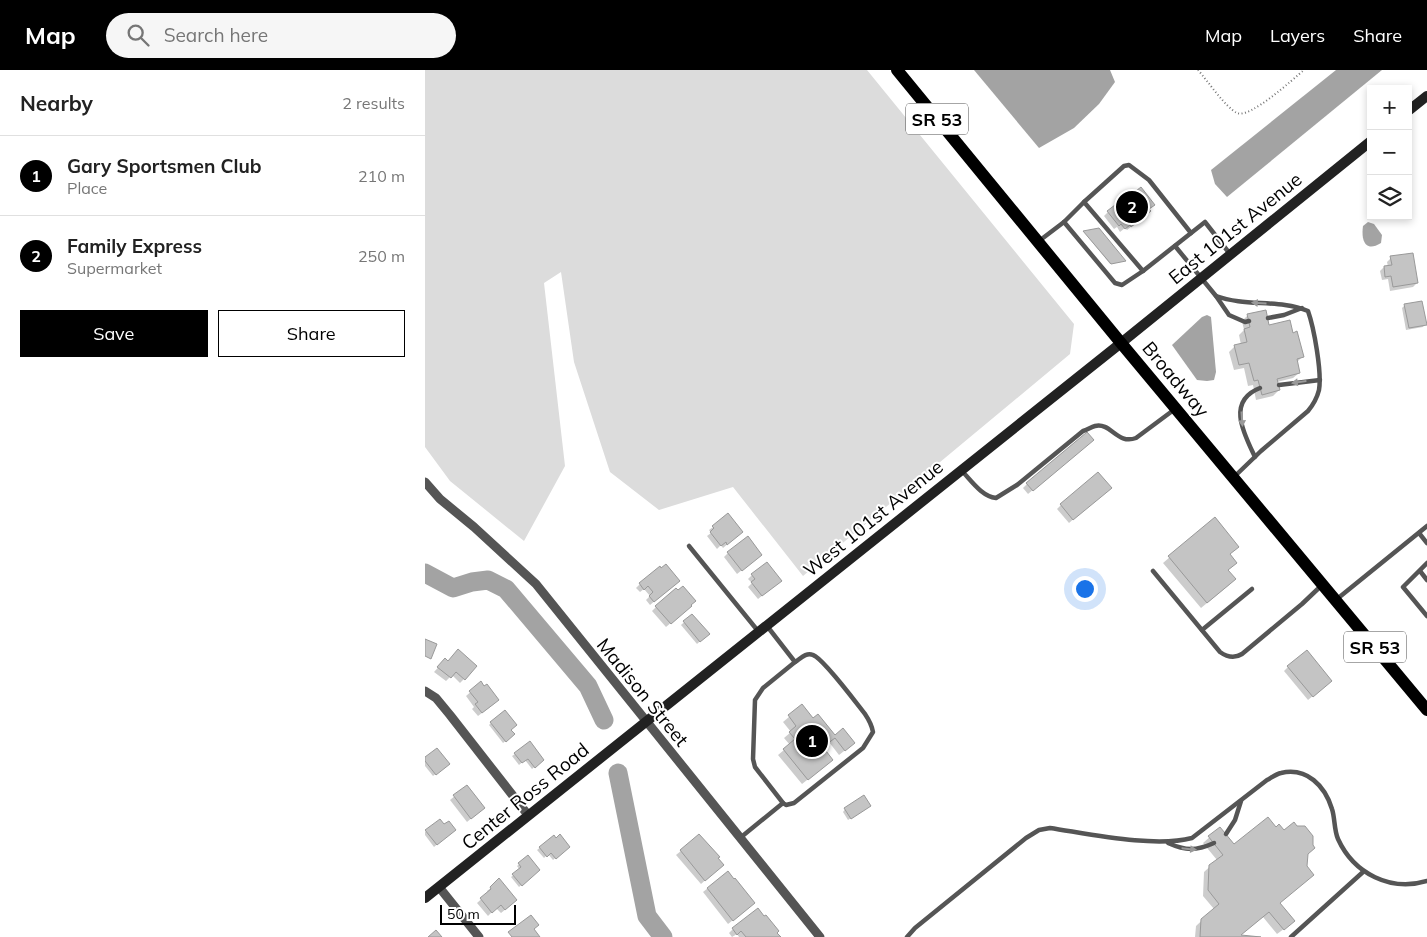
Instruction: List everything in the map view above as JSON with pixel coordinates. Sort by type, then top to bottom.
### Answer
[{"type":"main road","name":"Broadway","points":[[897,70],[1121,343],[1427,710]]},
{"type":"street","points":[[1412,108],[1427,96]]},
{"type":"street","name":"East 101st Avenue","points":[[1121,343],[1367,144]]},
{"type":"street","name":"West 101st Avenue","points":[[646,721],[1121,343]]},
{"type":"street","name":"Madison Street","points":[[425,482],[440,499],[474,527],[536,584],[820,937]]},
{"type":"street","points":[[425,692],[436,698],[528,815]]},
{"type":"street","name":"Center Ross Road","points":[[425,898],[646,721]]},
{"type":"street","points":[[439,887],[479,937]]},
{"type":"lane","points":[[1038,242],[1064,222],[1124,166],[1129,165],[1149,180],[1191,233]]},
{"type":"lane","points":[[1084,202],[1143,271]]},
{"type":"lane","points":[[1064,222],[1115,283],[1122,285],[1143,271],[1205,222],[1231,254]]},
{"type":"lane","points":[[1175,246],[1229,315],[1249,322]]},
{"type":"lane","points":[[1216,296],[1230,301],[1302,308],[1308,311],[1312,322],[1320,380],[1314,404],[1308,411],[1234,477]]},
{"type":"lane","points":[[1268,318],[1284,315],[1302,308]]},
{"type":"lane","points":[[1279,385],[1320,380]]},
{"type":"lane","points":[[1255,457],[1242,428],[1240,418],[1242,406],[1247,397],[1253,391],[1260,388]]},
{"type":"lane","points":[[961,470],[982,492],[989,497],[996,498],[1017,485],[1083,431],[1095,426],[1104,426],[1124,439],[1129,440],[1135,438],[1176,408]]},
{"type":"lane","points":[[1336,600],[1427,526]]},
{"type":"lane","points":[[1419,533],[1427,543]]},
{"type":"lane","points":[[689,546],[795,662]]},
{"type":"lane","points":[[1427,563],[1403,587],[1427,616]]},
{"type":"lane","points":[[1153,571],[1225,655],[1237,657],[1323,584]]},
{"type":"lane","points":[[1420,571],[1427,580]]},
{"type":"lane","points":[[1202,630],[1252,589]]},
{"type":"lane","points":[[1421,609],[1427,604]]},
{"type":"lane","points":[[807,654],[811,654],[816,656],[865,714],[873,732],[863,748],[794,803],[786,806],[783,803],[755,768],[752,751],[755,700],[763,688],[795,662],[807,654]]},
{"type":"lane","points":[[907,937],[922,922],[1026,838],[1039,830],[1050,828],[1113,837],[1177,842],[1191,838],[1267,780],[1281,773],[1298,773],[1315,780],[1325,791],[1332,808],[1338,838],[1350,857],[1363,872],[1382,881],[1402,885],[1427,880]]},
{"type":"lane","points":[[1226,834],[1235,820],[1241,801]]},
{"type":"lane","points":[[740,838],[783,803]]},
{"type":"lane","points":[[1165,841],[1178,848],[1199,850],[1214,844]]},
{"type":"lane","points":[[1291,937],[1363,872]]},
{"type":"path","points":[[1198,70],[1227,105],[1237,113],[1243,114],[1254,110],[1304,70]]},
{"type":"shaded area","points":[[425,70],[867,70],[1074,324],[1070,354],[803,576],[733,487],[659,510],[610,472],[574,362],[561,272],[544,283],[565,466],[524,541],[450,481],[425,447]]},
{"type":"shaded area","points":[[974,70],[1110,70],[1115,82],[1099,104],[1074,128],[1039,148]]},
{"type":"shaded area","points":[[1336,70],[1382,70],[1227,197],[1215,184],[1211,170]]},
{"type":"shaded area","points":[[1368,222],[1374,224],[1382,235],[1381,243],[1376,246],[1371,247],[1365,244],[1363,226]]},
{"type":"shaded area","points":[[1207,315],[1211,317],[1216,372],[1214,380],[1207,381],[1197,380],[1172,345],[1202,317]]},
{"type":"building","points":[[1141,187],[1155,205],[1149,209],[1151,211],[1131,227],[1130,225],[1125,229],[1121,224],[1119,226],[1107,211],[1119,202],[1117,200],[1124,194],[1127,198]]},
{"type":"building","points":[[1099,228],[1126,261],[1111,264],[1083,231]]},
{"type":"building","points":[[1413,253],[1418,283],[1393,287],[1391,276],[1385,277],[1384,266],[1392,265],[1390,256]]},
{"type":"building","points":[[1422,301],[1427,325],[1409,328],[1404,304]]},
{"type":"building","points":[[1266,310],[1269,325],[1290,320],[1293,333],[1297,331],[1304,357],[1297,359],[1300,373],[1277,379],[1280,390],[1262,395],[1258,380],[1254,381],[1249,363],[1239,365],[1234,345],[1247,342],[1244,329],[1250,327],[1247,314]]},
{"type":"building","points":[[1087,432],[1094,440],[1033,491],[1026,483]]},
{"type":"building","points":[[1098,472],[1112,488],[1073,520],[1060,504]]},
{"type":"building","points":[[728,513],[743,532],[727,545],[726,542],[721,546],[710,532],[714,528],[712,526]]},
{"type":"building","points":[[1215,517],[1239,547],[1230,554],[1237,563],[1228,570],[1236,579],[1207,603],[1168,556]]},
{"type":"building","points":[[748,536],[762,555],[742,571],[727,552]]},
{"type":"building","points":[[767,562],[782,581],[762,596],[751,582],[755,579],[751,574]]},
{"type":"building","points":[[666,564],[680,581],[654,602],[649,596],[653,592],[648,586],[644,590],[639,583],[660,566],[661,568]]},
{"type":"building","points":[[683,586],[696,601],[671,624],[655,606],[676,588],[678,590]]},
{"type":"building","points":[[692,614],[710,634],[700,642],[683,621]]},
{"type":"building","points":[[425,639],[437,644],[431,659],[425,656]]},
{"type":"building","points":[[458,649],[477,666],[465,680],[456,672],[451,678],[437,667],[445,658],[448,661]]},
{"type":"building","points":[[1307,650],[1332,681],[1313,697],[1287,666]]},
{"type":"building","points":[[481,681],[484,686],[487,684],[499,700],[482,713],[475,704],[478,702],[469,691]]},
{"type":"building","points":[[802,704],[813,718],[818,714],[835,735],[843,728],[855,743],[845,751],[835,738],[823,747],[833,760],[808,780],[783,749],[795,739],[789,732],[796,726],[788,715]]},
{"type":"building","points":[[505,710],[517,725],[511,730],[515,734],[506,742],[490,722]]},
{"type":"building","points":[[530,741],[544,760],[535,768],[528,759],[522,763],[514,753]]},
{"type":"building","points":[[437,748],[450,764],[436,775],[425,761],[425,757]]},
{"type":"building","points":[[467,785],[485,808],[471,819],[453,795]]},
{"type":"building","points":[[864,795],[871,806],[851,819],[844,808]]},
{"type":"building","points":[[1268,817],[1276,827],[1279,824],[1284,830],[1294,822],[1297,826],[1305,826],[1313,836],[1315,848],[1308,854],[1307,866],[1314,875],[1280,903],[1295,921],[1284,930],[1269,912],[1241,935],[1261,937],[1200,937],[1201,919],[1219,904],[1208,890],[1209,865],[1223,855],[1208,836],[1220,827],[1234,844]]},
{"type":"building","points":[[440,819],[444,824],[449,821],[456,830],[437,845],[425,830]]},
{"type":"building","points":[[560,834],[570,847],[556,859],[551,853],[547,857],[539,847],[554,835],[556,838]]},
{"type":"building","points":[[699,834],[720,857],[718,858],[724,865],[705,881],[680,850]]},
{"type":"building","points":[[528,855],[540,870],[522,886],[512,874],[521,867],[518,863]]},
{"type":"building","points":[[728,871],[755,903],[733,921],[707,888]]},
{"type":"building","points":[[499,878],[517,900],[505,910],[501,905],[492,913],[480,898],[491,889],[490,887]]},
{"type":"building","points":[[758,908],[779,931],[777,933],[781,937],[746,937],[741,931],[737,935],[732,928]]},
{"type":"building","points":[[531,915],[539,925],[534,929],[540,937],[512,937],[508,932]]},
{"type":"building","points":[[436,930],[442,937],[428,937]]},
{"type":"waterway","points":[[425,573],[453,588],[472,582],[488,580],[506,589],[588,686],[604,720]]},
{"type":"waterway","points":[[618,773],[647,916],[663,937]]},
{"type":"place","name":"Family Express","points":[[1132,207]]},
{"type":"place","name":"Gary Sportsmen Club","points":[[812,741]]}]
